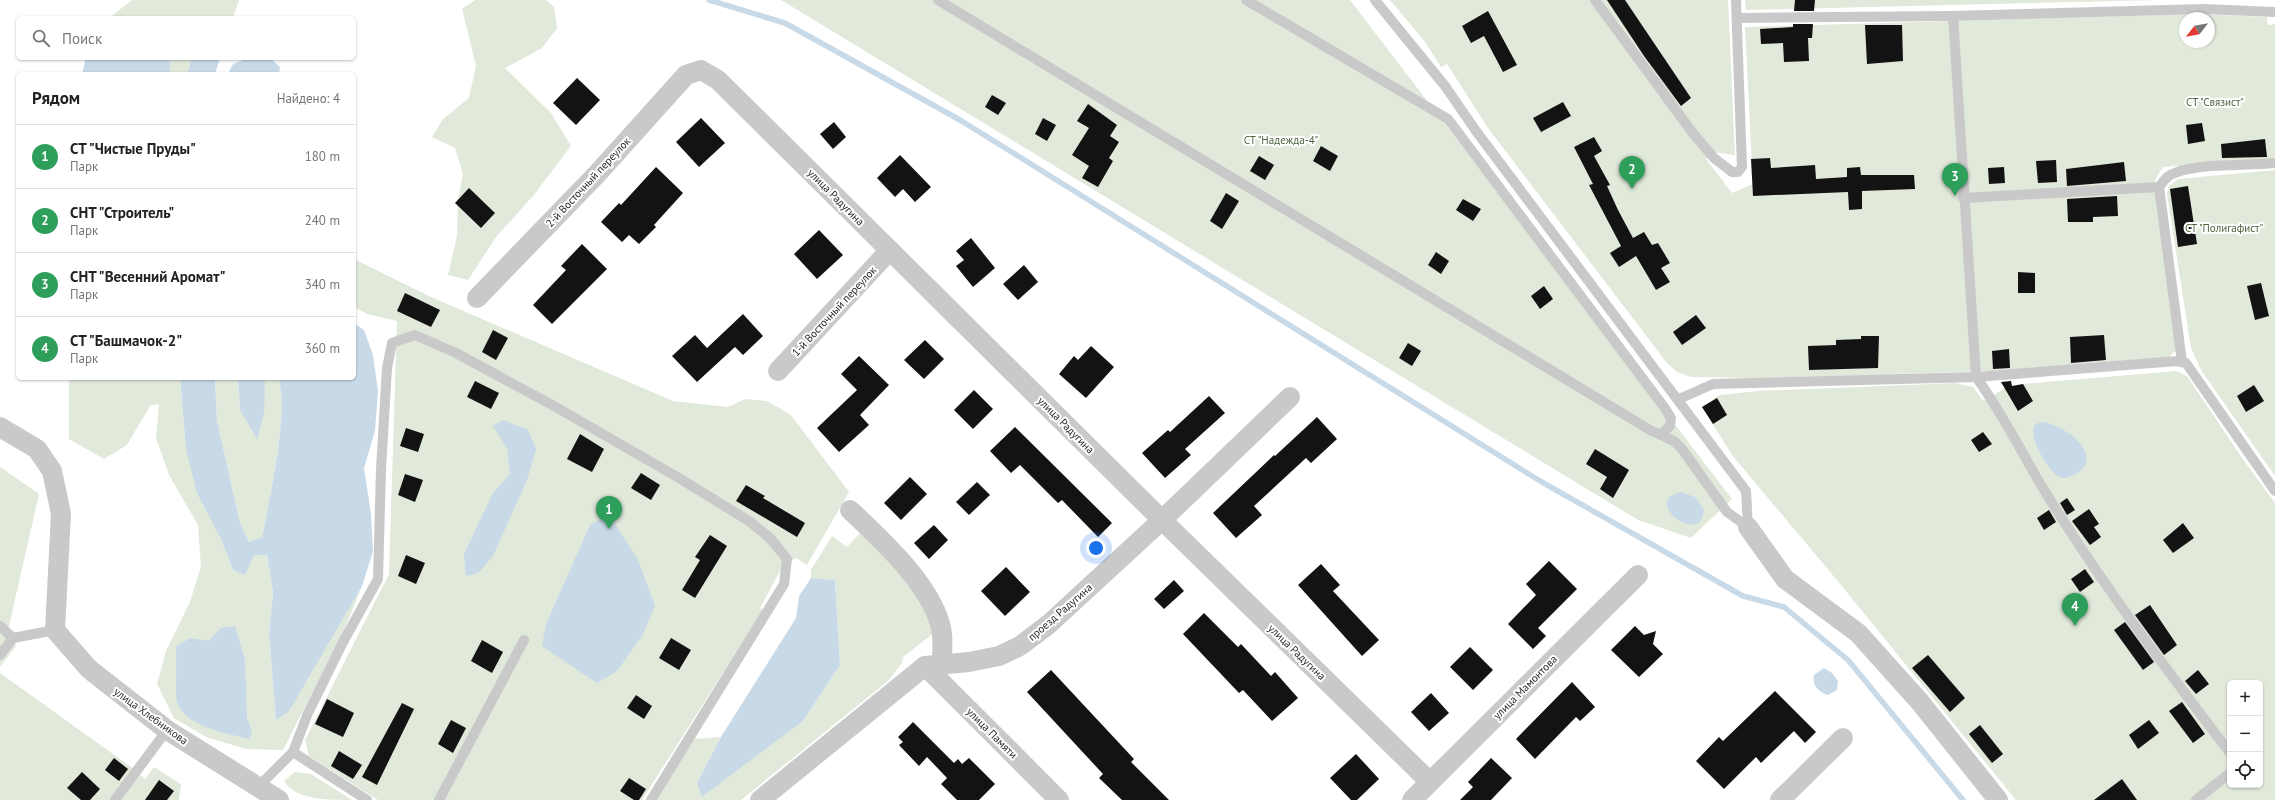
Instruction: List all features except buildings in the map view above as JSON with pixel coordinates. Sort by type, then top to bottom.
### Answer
[{"type":"street","name":"улица Радугина","points":[[701,70],[718,80],[1162,520],[1430,782]]},
{"type":"street","name":"2-й Восточный переулок","points":[[477,298],[597,174],[686,75],[701,70]]},
{"type":"street","name":"1-й Восточный переулок","points":[[778,371],[890,250]]},
{"type":"street","name":"проезд Радугина","points":[[934,665],[999,656],[1020,646],[1049,624],[1162,520],[1290,397]]},
{"type":"street","points":[[0,427],[37,449],[52,471],[61,514],[55,630]]},
{"type":"street","points":[[760,800],[934,665],[942,633],[936,613],[918,581],[895,553],[850,510]]},
{"type":"street","points":[[1748,527],[1785,579],[1858,633],[1920,702],[1998,800]]},
{"type":"street","name":"улица Мамонтова","points":[[1412,800],[1638,575]]},
{"type":"street","name":"улица Хлебникова","points":[[55,630],[89,669],[167,730],[279,800]]},
{"type":"street","name":"улица Памяти","points":[[934,665],[1059,800]]},
{"type":"street","points":[[1780,800],[1843,738]]},
{"type":"lane","points":[[938,0],[1623,414],[1650,430],[1661,434],[1682,449],[1727,512],[1748,527]]},
{"type":"lane","points":[[1246,0],[1448,119],[1664,406],[1671,418],[1670,426],[1661,434]]},
{"type":"lane","points":[[1375,0],[1445,86],[1481,138],[1679,399],[1746,491],[1748,527]]},
{"type":"lane","points":[[1595,0],[1692,132],[1714,158],[1732,172],[1738,172],[1742,167],[1736,0]]},
{"type":"lane","points":[[1737,18],[1953,16],[2202,4],[2275,12]]},
{"type":"lane","points":[[1953,16],[1963,198],[1976,377],[1990,397],[2049,498],[2115,598],[2157,658],[2229,752]]},
{"type":"lane","points":[[2182,362],[2159,187],[2166,178],[2174,173],[2189,169],[2275,163]]},
{"type":"lane","points":[[1963,198],[2159,187]]},
{"type":"lane","points":[[258,787],[293,752],[308,713],[343,642],[378,579],[381,469],[388,368],[392,343],[415,335],[456,353],[554,406],[679,478],[749,521],[770,538],[787,559],[784,584],[651,800]]},
{"type":"lane","points":[[1679,399],[1713,384],[1976,377],[2177,361],[2186,363],[2275,491]]},
{"type":"lane","points":[[0,626],[13,638]]},
{"type":"lane","points":[[0,655],[13,638],[55,630]]},
{"type":"lane","points":[[439,800],[524,640]]},
{"type":"lane","points":[[115,800],[167,730]]},
{"type":"lane","points":[[293,752],[367,800]]},
{"type":"lane","points":[[2196,800],[2227,775]]},
{"type":"green space","points":[[132,0],[239,0],[234,16],[112,16]]},
{"type":"green space","points":[[475,0],[546,0],[554,7],[557,28],[542,48],[505,68],[551,113],[571,146],[533,196],[496,237],[468,280],[448,275],[457,236],[458,200],[463,174],[455,148],[432,137],[443,119],[469,98],[476,66],[462,9]]},
{"type":"green space","name":"СТ \"Надежда-4\"","points":[[781,0],[1350,0],[1732,499],[1691,538],[1638,520]]},
{"type":"green space","name":"СТ \"Связист\"","points":[[1390,0],[1728,0],[1735,155],[1713,152],[1706,159],[1732,193],[1753,184],[1745,27],[2179,14],[2179,48],[2215,48],[2215,15],[2267,17],[2268,25],[2275,24],[2275,160],[2163,167],[2155,180],[2177,349],[2169,357],[1990,371],[1759,378],[1691,377],[1677,372],[1667,363],[1488,128],[1447,64],[1441,67],[1425,42]]},
{"type":"green space","points":[[1745,0],[2160,0],[1746,10]]},
{"type":"green space","points":[[169,60],[191,60],[188,72],[171,72]]},
{"type":"green space","name":"СТ \"Полигафист\"","points":[[2275,170],[2275,476],[2201,370],[2191,348],[2167,194],[2169,186],[2178,179]]},
{"type":"green space","points":[[356,260],[431,297],[673,401],[728,407],[745,399],[767,401],[791,415],[849,492],[807,565],[796,558],[782,567],[760,608],[763,610],[642,800],[378,800],[309,756],[305,740],[389,574],[397,321],[367,314],[356,308]]},
{"type":"green space","points":[[2176,371],[2187,376],[2242,458],[2275,503],[2275,800],[2016,800],[1836,579],[1732,455],[1702,407],[1720,395],[1758,391],[1955,383],[1973,387],[1983,401],[2005,388],[2023,384]]},
{"type":"green space","points":[[69,380],[180,380],[186,449],[233,570],[254,555],[267,555],[273,593],[269,633],[276,719],[325,647],[362,586],[345,628],[283,750],[246,749],[206,737],[174,718],[157,684],[166,651],[190,602],[201,566],[198,525],[169,475],[156,438],[159,404],[150,406],[127,445],[104,459],[69,439]]},
{"type":"green space","points":[[215,380],[238,380],[240,410],[264,413],[263,380],[278,380],[282,411],[277,456],[269,502],[262,537],[248,542],[240,523],[217,421]]},
{"type":"green space","points":[[0,467],[39,494],[9,626],[16,646],[0,667]]},
{"type":"green space","points":[[864,529],[921,599],[935,632],[903,657],[902,663],[888,681],[741,800],[656,800],[694,739],[721,737],[697,783],[803,721],[840,665],[835,580],[811,578],[811,570],[832,536],[847,547]]},
{"type":"green space","points":[[0,673],[131,767],[145,779],[154,767],[181,784],[179,800],[0,800]]},
{"type":"green space","points":[[295,772],[311,774],[352,800],[313,798],[296,792],[284,781]]},
{"type":"water","points":[[86,60],[169,60],[171,72],[82,72]]},
{"type":"water","points":[[191,60],[219,60],[216,72],[188,72]]},
{"type":"water","points":[[244,60],[272,60],[280,67],[279,72],[229,72],[233,64]]},
{"type":"water","points":[[356,324],[364,330],[373,355],[378,391],[375,431],[364,468],[371,514],[373,551],[362,586],[289,711],[276,720],[269,633],[273,593],[267,555],[254,555],[245,575],[233,570],[221,539],[197,493],[186,449],[180,380],[215,380],[217,421],[240,523],[249,542],[262,537],[277,456],[282,411],[278,380],[356,380]]},
{"type":"water","points":[[238,380],[264,380],[264,413],[257,439],[240,410]]},
{"type":"water","points":[[503,420],[528,430],[536,449],[527,480],[493,556],[478,573],[466,576],[464,554],[493,493],[510,474],[507,448],[493,426]]},
{"type":"water","points":[[2040,422],[2049,423],[2069,433],[2084,449],[2086,457],[2085,465],[2077,473],[2070,477],[2062,478],[2051,470],[2037,447],[2033,432],[2034,426]]},
{"type":"water","points":[[1681,492],[1695,497],[1704,510],[1701,521],[1694,524],[1685,523],[1676,519],[1670,512],[1667,504],[1670,497]]},
{"type":"water","points":[[609,514],[638,560],[655,606],[642,636],[617,671],[597,683],[542,646],[546,624],[590,525]]},
{"type":"water","points":[[811,578],[835,580],[840,665],[803,721],[702,797],[697,783],[721,737],[796,618],[799,596]]},
{"type":"water","points":[[235,626],[245,660],[247,718],[252,731],[249,739],[208,728],[197,723],[181,711],[176,699],[176,647],[190,638],[209,641],[221,628]]},
{"type":"water","points":[[1824,668],[1832,673],[1838,681],[1837,690],[1828,695],[1816,688],[1814,682],[1814,675]]},
{"type":"waterway","points":[[709,0],[785,23],[960,120],[1540,481],[1743,596],[1784,607],[1848,660],[1963,800]]},
{"type":"place","name":"СНТ \"Строитель\"","points":[[1632,189]]},
{"type":"place","name":"СНТ \"Весенний Аромат\"","points":[[1955,196]]},
{"type":"place","name":"СТ \"Чистые Пруды\"","points":[[609,529]]},
{"type":"place","name":"СТ \"Башмачок-2\"","points":[[2075,626]]}]
